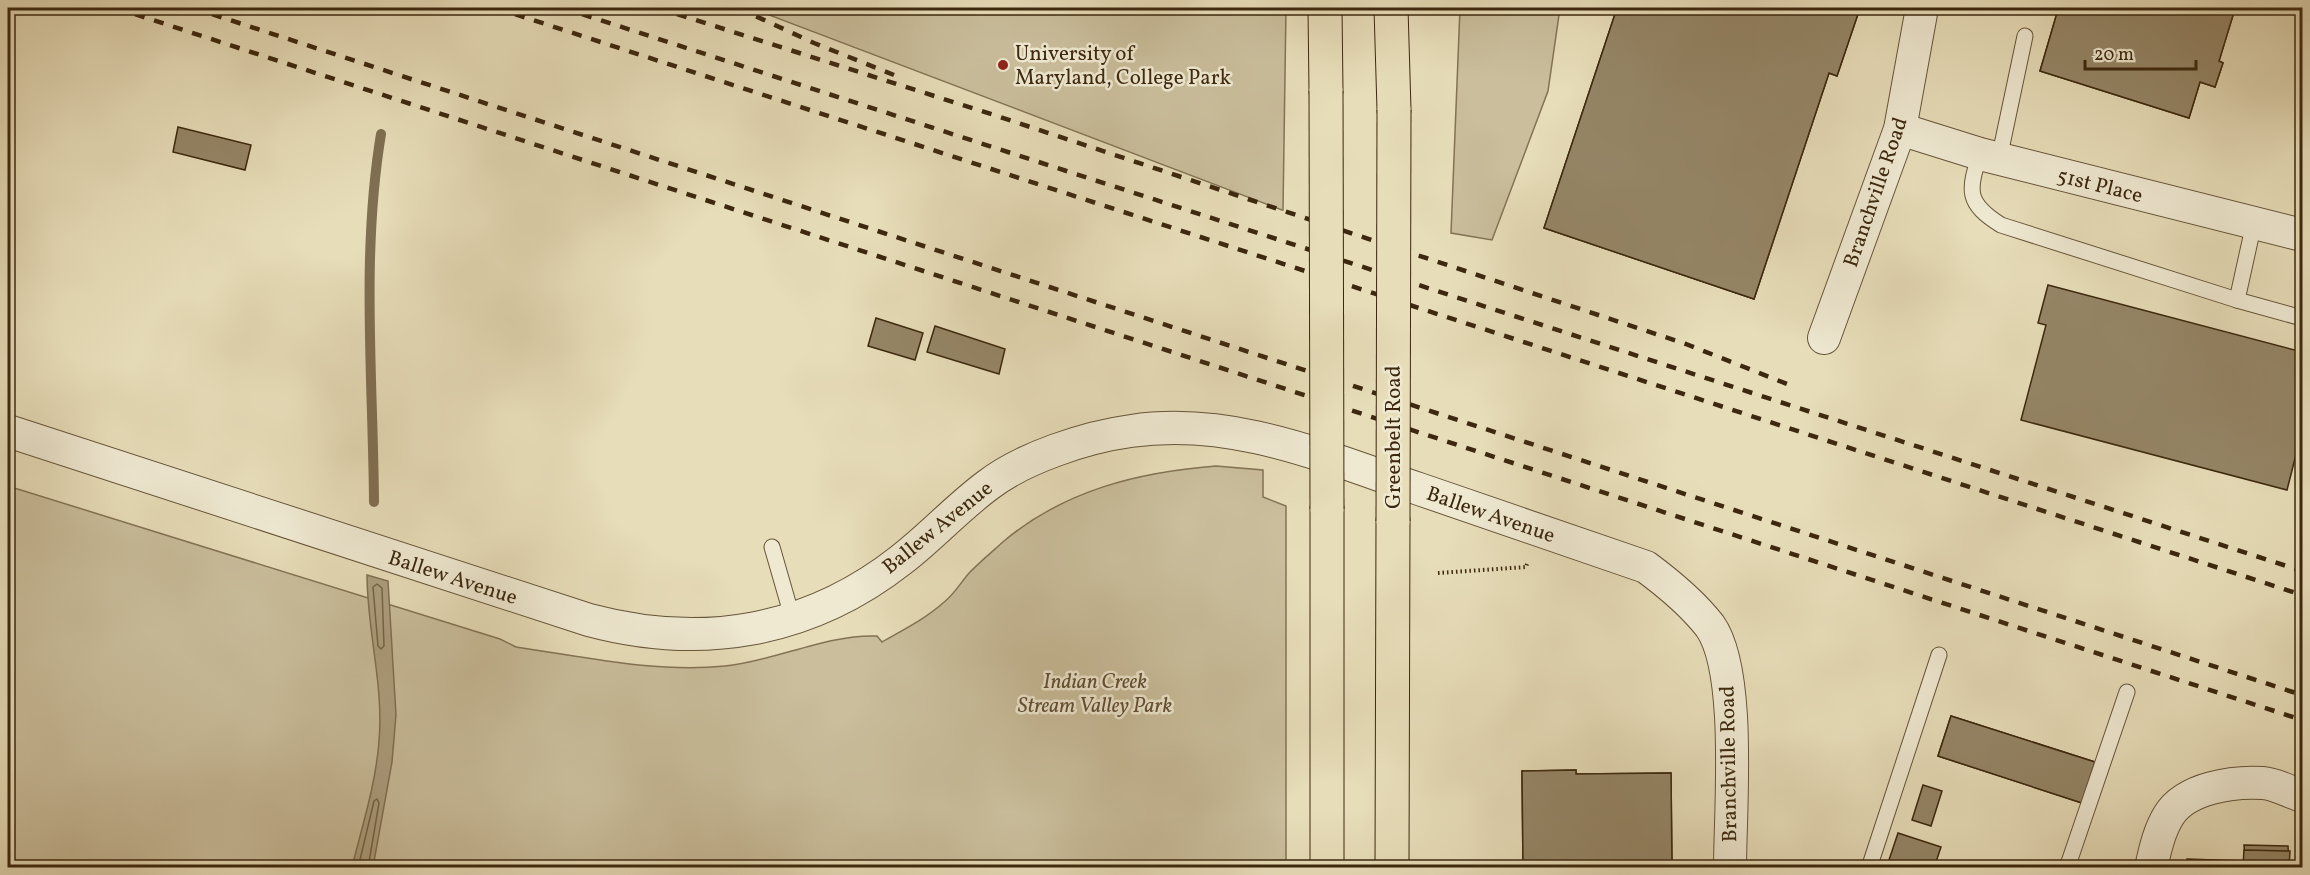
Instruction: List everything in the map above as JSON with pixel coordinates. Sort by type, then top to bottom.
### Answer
[{"type":"main road","points":[[1325,8],[1327,867]]},
{"type":"main road","name":"Greenbelt Road","points":[[1391,8],[1394,110],[1392,867]]},
{"type":"street","name":"Branchville Road","points":[[1824,338],[1900,129],[1923,8]]},
{"type":"street","name":"51st Place","points":[[1900,129],[1989,157],[2302,235]]},
{"type":"street","name":"Ballew Avenue","points":[[8,431],[498,591],[626,630],[665,635],[709,636],[793,620],[827,605],[900,561],[989,484],[1007,473],[1082,442],[1128,431],[1161,427],[1214,429],[1287,443],[1646,567],[1673,586],[1710,627]]},
{"type":"street","name":"Branchville Road","points":[[1710,627],[1723,660],[1731,710],[1730,867]]},
{"type":"street","points":[[2151,867],[2156,843],[2170,813],[2194,795],[2227,785],[2265,783],[2302,796]]},
{"type":"lane","points":[[2025,36],[1989,157],[1971,183],[1972,197],[1978,208],[2001,225],[2237,300],[2302,318]]},
{"type":"lane","points":[[2237,300],[2254,223]]},
{"type":"lane","points":[[772,547],[793,620]]},
{"type":"lane","points":[[1869,867],[1939,655]]},
{"type":"lane","points":[[2067,867],[2127,692]]},
{"type":"path","points":[[1438,573],[1526,567]]},
{"type":"green space","points":[[751,8],[1286,8],[1283,210],[1282,210]]},
{"type":"green space","points":[[1460,8],[1560,8],[1548,91],[1492,240],[1451,233]]},
{"type":"green space","name":"Indian Creek Stream Valley Park","points":[[1216,466],[1263,470],[1263,497],[1286,506],[1286,867],[8,867],[8,486],[500,639],[516,647],[646,666],[699,668],[744,663],[839,639],[877,636],[882,642],[936,609],[951,596],[970,572],[1004,541],[1027,523],[1052,509],[1078,496],[1131,479]]},
{"type":"water","points":[[367,575],[388,581],[396,715],[392,762],[373,867],[352,867],[372,789],[379,741],[379,700]]},
{"type":"building","points":[[1617,8],[1860,8],[1837,76],[1829,73],[1754,299],[1544,228]]},
{"type":"building","points":[[1617,8],[1860,8],[1837,76],[1829,73],[1754,299],[1544,228]]},
{"type":"building","points":[[2040,8],[2228,8],[2225,9],[2234,12],[2219,61],[2223,63],[2215,87],[2200,82],[2189,118],[2040,71],[2057,13]]},
{"type":"building","points":[[2040,8],[2228,8],[2225,9],[2234,12],[2219,61],[2223,63],[2215,87],[2200,82],[2189,118],[2040,71],[2057,13]]},
{"type":"building","points":[[178,127],[251,145],[245,170],[173,152]]},
{"type":"building","points":[[2048,285],[2302,352],[2302,431],[2287,490],[2021,420],[2046,325],[2038,323]]},
{"type":"building","points":[[876,318],[923,333],[915,360],[868,346]]},
{"type":"building","points":[[935,326],[1005,349],[999,374],[927,352]]},
{"type":"building","points":[[1951,716],[2095,762],[2082,803],[1938,756]]},
{"type":"building","points":[[1951,716],[2095,762],[2082,803],[1938,756]]},
{"type":"building","points":[[1576,770],[1576,774],[1671,773],[1672,868],[1523,868],[1522,771]]},
{"type":"building","points":[[1576,770],[1576,774],[1671,773],[1672,868],[1523,868],[1522,771]]},
{"type":"building","points":[[1923,785],[1942,791],[1931,826],[1912,820]]},
{"type":"building","points":[[1898,833],[1941,847],[1934,868],[1887,866]]},
{"type":"building","points":[[2244,845],[2288,846],[2289,862],[2302,862],[2302,868],[2187,868],[2187,859],[2245,861]]},
{"type":"building","points":[[2244,850],[2290,851],[2289,867],[2302,868],[2187,868],[2187,865],[2243,866]]},
{"type":"waterway","points":[[374,502],[370,271],[371,225],[381,134]]},
{"type":"railway","points":[[116,8],[2302,720]]},
{"type":"railway","points":[[193,8],[2302,695]]},
{"type":"railway","points":[[496,8],[2302,595]]},
{"type":"railway","points":[[563,8],[2302,571]]},
{"type":"railway","points":[[658,8],[994,115],[1686,344],[1787,384]]},
{"type":"railway","points":[[738,8],[814,43],[894,75]]},
{"type":"place","name":"University of Maryland, College Park","points":[[1003,65]]}]
